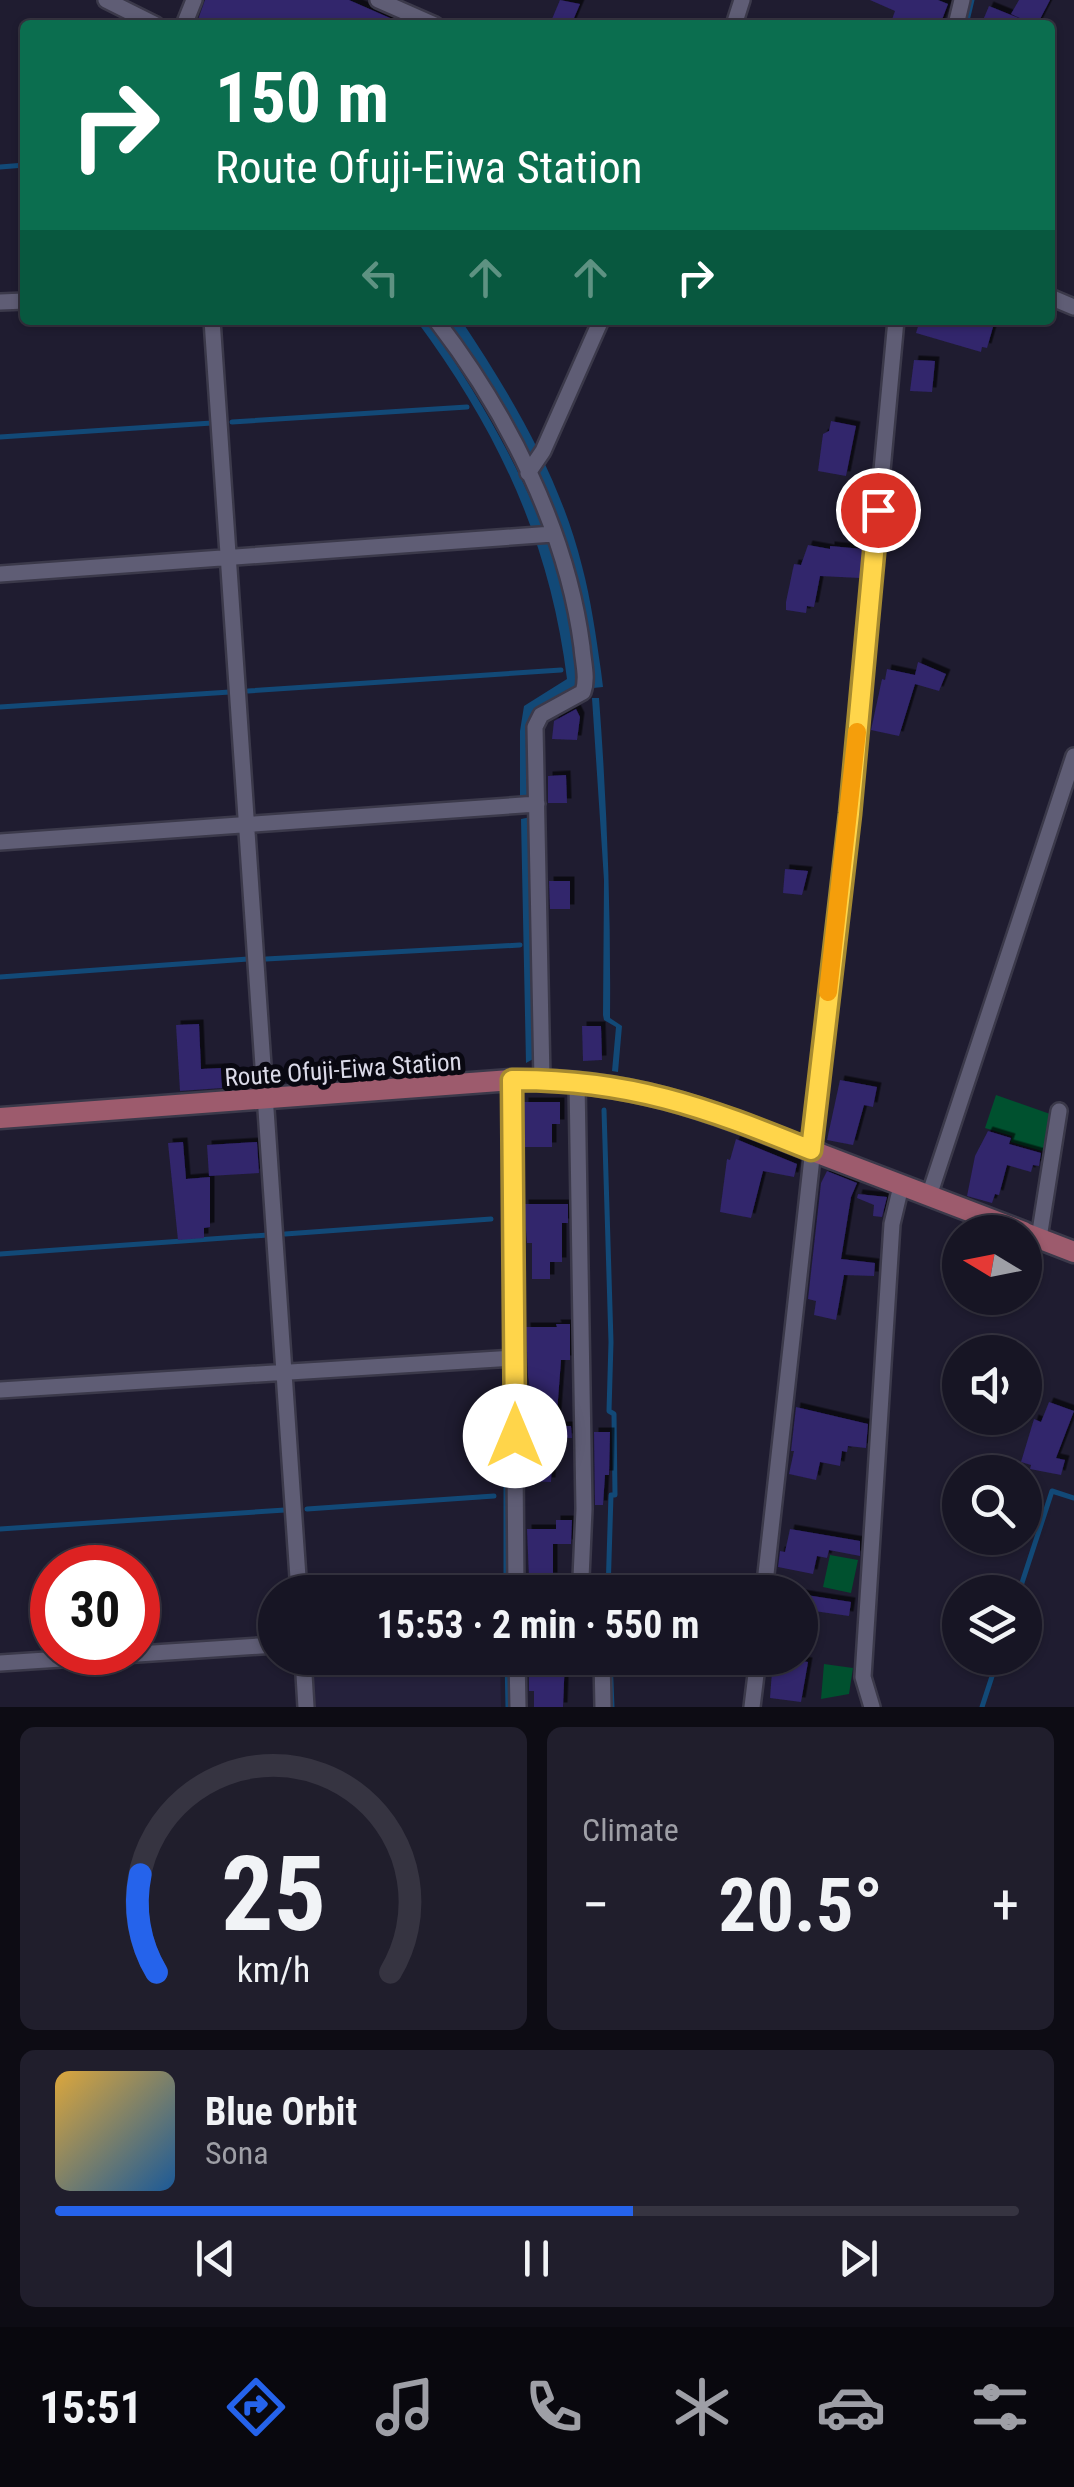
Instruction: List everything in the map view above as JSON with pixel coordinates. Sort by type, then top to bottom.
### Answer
[{"type":"main road","name":"Route Ofuji-Eiwa Station","points":[[0,1118],[512,1080],[577,1082],[669,1097],[978,1215]]},
{"type":"main road","name":"Route Ofuji-Eiwa Station","points":[[1042,1240],[1074,1252]]},
{"type":"street","points":[[106,0],[146,20]]},
{"type":"street","points":[[378,0],[424,20]]},
{"type":"street","points":[[212,325],[298,1575]]},
{"type":"street","points":[[439,325],[487,396],[528,472],[544,535],[579,627],[586,683],[583,692],[536,722],[542,1080]]},
{"type":"street","points":[[528,472],[542,451],[598,325]]},
{"type":"street","points":[[766,1575],[850,814],[896,325]]},
{"type":"street","points":[[0,574],[544,535]]},
{"type":"street","points":[[929,1196],[1074,756]]},
{"type":"street","points":[[0,842],[537,804]]},
{"type":"street","points":[[512,1080],[516,1575]]},
{"type":"street","points":[[577,1082],[584,1509],[581,1575]]},
{"type":"street","points":[[1034,1215],[1059,1111]]},
{"type":"street","points":[[872,1707],[863,1678],[874,1474],[892,1224],[902,1186]]},
{"type":"street","points":[[0,1390],[515,1358]]},
{"type":"street","points":[[0,1663],[258,1646]]},
{"type":"street","points":[[304,1675],[306,1707]]},
{"type":"street","points":[[517,1675],[518,1707]]},
{"type":"street","points":[[602,1675],[603,1707]]},
{"type":"street","points":[[752,1707],[756,1675]]},
{"type":"shaded area","points":[[310,1675],[500,1675],[501,1707],[312,1707]]},
{"type":"green space","points":[[996,1095],[1053,1115],[1046,1152],[1011,1142],[1012,1136],[985,1128]]},
{"type":"green space","points":[[830,1555],[858,1560],[851,1593],[823,1587]]},
{"type":"green space","points":[[824,1664],[853,1668],[849,1694],[821,1699]]},
{"type":"water","points":[[419,325],[429,325],[459,368],[531,499],[565,593],[575,640],[578,684],[542,706],[531,718],[526,739],[530,796],[520,798],[524,706],[567,679],[559,629],[548,580],[516,489],[472,404]]},
{"type":"water","points":[[448,325],[464,325],[515,407],[561,501],[582,566],[603,687],[593,688],[586,625],[492,391]]},
{"type":"water","points":[[592,698],[599,698],[604,778],[610,1018],[622,1026],[618,1072],[612,1071],[616,1027],[603,1015],[604,880]]},
{"type":"water","points":[[531,817],[535,1058],[526,1063],[521,819]]},
{"type":"building","points":[[205,0],[349,0],[395,20],[198,20]]},
{"type":"building","points":[[560,0],[580,4],[573,20],[552,19]]},
{"type":"building","points":[[870,0],[938,0],[948,4],[942,20],[892,20],[895,11]]},
{"type":"building","points":[[1019,0],[1050,0],[1040,20],[1024,20],[1011,14]]},
{"type":"building","points":[[989,6],[1024,20],[983,20]]},
{"type":"building","points":[[918,325],[994,325],[987,348],[982,347],[981,352],[916,333]]},
{"type":"building","points":[[914,360],[935,361],[932,392],[910,391]]},
{"type":"building","points":[[831,421],[856,426],[846,476],[818,471],[823,434],[829,431]]},
{"type":"building","points":[[808,545],[863,549],[860,578],[820,576],[814,607],[807,606],[806,613],[786,610],[794,564],[801,565]]},
{"type":"building","points":[[918,662],[946,674],[939,691],[915,684],[899,736],[871,730],[887,669],[915,675]]},
{"type":"building","points":[[576,709],[580,717],[577,740],[552,739],[554,721]]},
{"type":"building","points":[[566,775],[567,803],[548,803],[548,776]]},
{"type":"building","points":[[785,869],[808,871],[802,895],[783,893]]},
{"type":"building","points":[[549,881],[570,881],[570,909],[550,909]]},
{"type":"building","points":[[199,1024],[201,1069],[221,1068],[222,1088],[180,1091],[176,1025]]},
{"type":"building","points":[[582,1026],[601,1026],[602,1060],[583,1061]]},
{"type":"building","points":[[840,1080],[877,1087],[873,1107],[864,1105],[853,1145],[827,1140]]},
{"type":"building","points":[[524,1102],[560,1102],[560,1124],[552,1124],[552,1147],[525,1147]]},
{"type":"building","points":[[988,1131],[1011,1138],[1009,1144],[1041,1153],[1039,1166],[1033,1165],[1031,1172],[1007,1165],[999,1195],[995,1194],[992,1203],[967,1196],[975,1156]]},
{"type":"building","points":[[736,1139],[797,1164],[794,1177],[763,1171],[751,1218],[720,1212],[727,1159],[730,1160]]},
{"type":"building","points":[[183,1142],[186,1179],[210,1177],[210,1227],[204,1228],[204,1238],[178,1240],[168,1143]]},
{"type":"building","points":[[257,1142],[259,1173],[209,1176],[207,1145]]},
{"type":"building","points":[[827,1171],[857,1183],[841,1259],[875,1263],[874,1276],[844,1275],[836,1320],[814,1315],[816,1301],[808,1299],[821,1183]]},
{"type":"building","points":[[858,1194],[887,1197],[882,1217],[873,1216],[874,1205],[857,1198]]},
{"type":"building","points":[[524,1204],[568,1204],[568,1223],[562,1223],[562,1262],[550,1262],[550,1279],[532,1279],[532,1243],[527,1243]]},
{"type":"building","points":[[556,1324],[570,1324],[570,1360],[561,1360],[556,1426],[571,1426],[572,1438],[558,1438],[551,1482],[526,1481],[527,1447],[533,1447],[534,1432],[540,1433],[539,1402],[532,1401],[528,1376],[526,1327],[557,1327]]},
{"type":"building","points":[[1049,1402],[1074,1411],[1056,1458],[1065,1460],[1061,1475],[1042,1471],[1042,1455],[1023,1455],[1029,1435],[1042,1435],[1042,1420]]},
{"type":"building","points":[[796,1407],[868,1424],[866,1448],[848,1446],[847,1452],[842,1451],[840,1466],[820,1462],[816,1480],[789,1474]]},
{"type":"building","points":[[594,1432],[610,1432],[609,1475],[605,1475],[603,1505],[595,1505]]},
{"type":"building","points":[[556,1520],[572,1520],[571,1544],[553,1544],[553,1575],[529,1575],[527,1529],[556,1529]]},
{"type":"building","points":[[790,1529],[860,1541],[860,1556],[829,1550],[827,1558],[817,1556],[813,1574],[778,1567]]},
{"type":"building","points":[[818,1597],[851,1602],[849,1616],[818,1612]]},
{"type":"building","points":[[529,1675],[564,1675],[563,1707],[534,1707],[534,1691],[529,1691]]},
{"type":"building","points":[[772,1675],[806,1675],[801,1702],[770,1698]]},
{"type":"waterway","points":[[967,20],[972,0]]},
{"type":"waterway","points":[[0,167],[20,165]]},
{"type":"waterway","points":[[232,422],[467,407]]},
{"type":"waterway","points":[[0,437],[212,423]]},
{"type":"waterway","points":[[248,691],[561,670]]},
{"type":"waterway","points":[[0,707],[230,692]]},
{"type":"waterway","points":[[266,959],[520,945]]},
{"type":"waterway","points":[[0,977],[248,959]]},
{"type":"waterway","points":[[504,1102],[506,1347]]},
{"type":"waterway","points":[[604,1110],[611,1342],[609,1411],[614,1414],[615,1495],[611,1495],[609,1575]]},
{"type":"waterway","points":[[285,1234],[491,1219]]},
{"type":"waterway","points":[[0,1254],[268,1235]]},
{"type":"waterway","points":[[506,1368],[506,1575]]},
{"type":"waterway","points":[[1025,1575],[1052,1491],[1074,1498]]},
{"type":"waterway","points":[[307,1509],[494,1496]]},
{"type":"waterway","points":[[0,1529],[285,1510]]},
{"type":"waterway","points":[[507,1675],[508,1707]]},
{"type":"waterway","points":[[611,1675],[612,1707]]},
{"type":"waterway","points":[[982,1707],[992,1675]]},
{"type":"slow traffic","points":[[828,992],[857,732]]},
{"type":"route","points":[[515,1436],[512,1080],[577,1082],[669,1097],[811,1150],[850,814],[878,510]]}]
